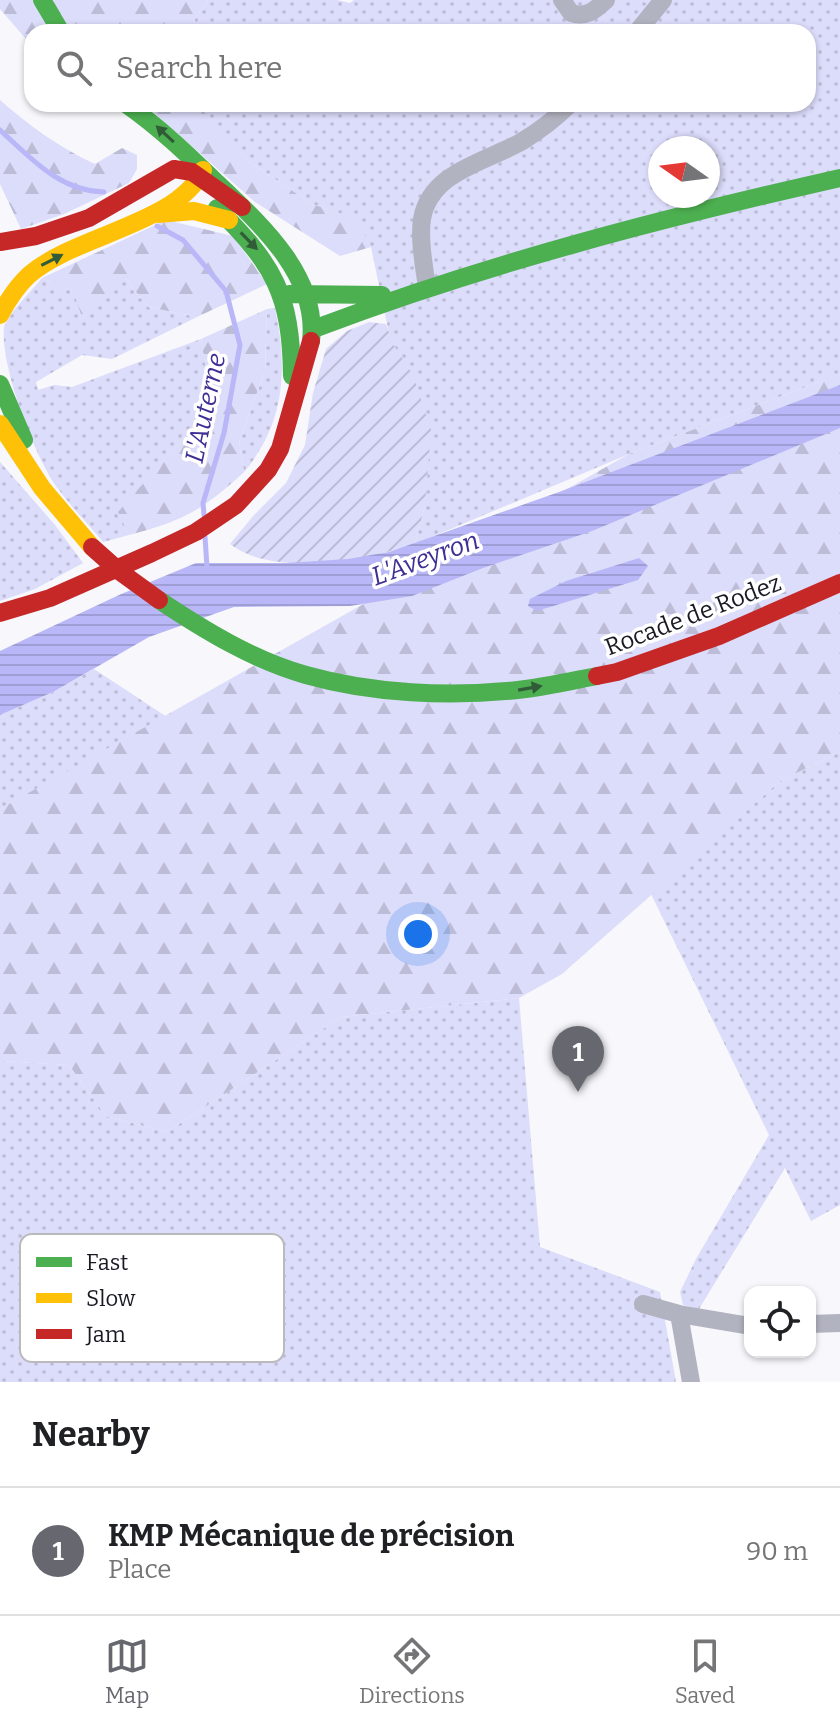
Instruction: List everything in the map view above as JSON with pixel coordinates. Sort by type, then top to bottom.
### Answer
[{"type":"main road","points":[[42,0],[56,24]]},
{"type":"main road","points":[[125,112],[173,168],[199,178]]},
{"type":"main road","points":[[0,613],[20,609],[61,593],[176,543],[242,500],[264,477],[282,445],[310,346],[312,325],[304,295],[283,253],[199,178],[152,121],[138,112]]},
{"type":"main road","points":[[0,242],[43,235],[134,194],[173,168]]},
{"type":"main road","points":[[151,216],[199,178]]},
{"type":"main road","points":[[282,293],[312,325],[319,327],[399,295],[647,222],[840,178]]},
{"type":"main road","points":[[0,315],[16,286],[38,268],[86,243],[151,216],[179,209],[235,213]]},
{"type":"main road","points":[[235,213],[263,255],[282,293],[291,332],[291,409]]},
{"type":"main road","points":[[282,293],[399,295]]},
{"type":"main road","points":[[0,384],[59,511]]},
{"type":"main road","points":[[0,424],[5,440],[59,511]]},
{"type":"main road","name":"Rocade de Rodez","points":[[59,511],[119,571],[195,624],[236,646],[303,674],[414,680],[512,675],[589,663],[701,623]]},
{"type":"main road","name":"Rocade de Rodez","points":[[342,678],[419,692],[470,693],[520,690],[617,672],[719,636],[840,583]]},
{"type":"street","points":[[562,0],[571,13],[581,15],[594,10],[606,0]]},
{"type":"street","points":[[644,24],[663,0]]},
{"type":"street","points":[[427,287],[421,228],[433,191],[450,177],[539,131],[561,112]]},
{"type":"street","points":[[643,1304],[679,1314],[744,1325]]},
{"type":"street","points":[[679,1314],[691,1382]]},
{"type":"street","points":[[816,1324],[840,1323]]},
{"type":"green space","points":[[0,0],[208,0],[194,24],[24,24],[24,37],[0,9]]},
{"type":"green space","points":[[208,0],[337,0],[350,3],[354,0],[840,0],[840,374],[629,454],[415,544],[425,505],[371,247],[356,219],[312,204],[248,161],[203,112],[816,112],[816,24],[194,24]]},
{"type":"green space","points":[[0,100],[45,135],[95,164],[122,148],[137,155],[137,169],[129,183],[64,214],[21,229],[0,184]]},
{"type":"green space","points":[[153,112],[204,112],[248,161],[312,204],[357,219],[371,247],[340,256],[255,202]]},
{"type":"green space","points":[[166,220],[233,236],[267,284],[197,317],[148,307],[126,279],[82,317],[73,291],[42,278]]},
{"type":"green space","points":[[42,278],[73,291],[126,279],[148,307],[197,317],[112,359],[82,355],[36,382],[38,390],[54,385],[72,387],[201,339],[208,382],[203,427],[178,444],[119,512],[129,535],[103,542],[75,510],[40,457],[21,411],[8,364],[4,327]]},
{"type":"green space","points":[[275,308],[281,352],[280,394],[268,435],[244,472],[239,442],[265,371],[267,309]]},
{"type":"green space","points":[[267,309],[265,371],[239,442],[244,472],[204,505],[164,525],[129,535],[118,512],[178,444],[203,427],[208,382],[201,339]]},
{"type":"green space","points":[[369,322],[386,324],[393,344],[413,375],[431,430],[425,505],[415,544],[347,560],[295,563],[270,561],[230,544],[286,483],[305,445],[313,393],[326,349],[347,331]]},
{"type":"green space","points":[[840,374],[840,752],[780,781],[562,974],[519,998],[341,1017],[167,1132],[106,1116],[69,1065],[0,1061],[0,809],[629,454]]},
{"type":"green space","points":[[0,462],[55,525],[83,563],[35,589],[0,601]]},
{"type":"green space","points":[[94,669],[167,717],[0,809],[0,715],[53,692]]},
{"type":"green space","points":[[840,752],[840,1205],[811,1221],[785,1168],[699,1309],[683,1305],[680,1292],[696,1259],[769,1135],[651,894],[780,781]]},
{"type":"green space","points":[[519,998],[540,1247],[660,1292],[676,1382],[0,1382],[0,1061],[69,1065],[106,1116],[167,1132],[341,1017]]},
{"type":"water","name":"L'Aveyron","points":[[840,385],[840,428],[592,531],[412,596],[350,606],[234,607],[149,637],[53,692],[0,715],[0,651],[196,563],[286,563],[348,559],[389,552],[559,492]]},
{"type":"water","points":[[639,558],[648,566],[638,580],[537,611],[528,606],[530,599],[566,581]]},
{"type":"waterway","name":"L'Auterne","points":[[0,130],[59,179],[73,186],[104,192]]},
{"type":"waterway","name":"L'Auterne","points":[[157,226],[183,240],[226,291],[240,345],[224,433],[203,503],[204,515]]},
{"type":"waterway","name":"L'Auterne","points":[[205,537],[207,567]]},
{"type":"traffic: fast","points":[[42,0],[56,24]]},
{"type":"traffic: fast","points":[[136,112],[194,161],[249,214],[282,252],[305,294],[311,317],[311,341]]},
{"type":"traffic: fast","points":[[312,325],[319,327],[512,262],[708,209],[840,178]]},
{"type":"traffic: fast","points":[[217,208],[253,247],[276,283],[288,323],[292,376]]},
{"type":"traffic: fast","points":[[289,294],[382,295]]},
{"type":"traffic: fast","points":[[0,384],[24,440]]},
{"type":"traffic: fast","points":[[159,600],[248,653],[286,669],[358,686],[411,692],[492,692],[597,676]]},
{"type":"traffic: slow","points":[[0,315],[29,275],[72,249],[172,204],[190,188],[203,170]]},
{"type":"traffic: slow","points":[[158,214],[194,211],[229,220]]},
{"type":"traffic: slow","points":[[0,424],[42,488],[92,547]]},
{"type":"traffic: jam","points":[[0,242],[36,236],[89,218],[174,169],[192,172],[242,207]]},
{"type":"traffic: jam","points":[[0,613],[50,598],[152,553],[196,532],[236,505],[268,470],[280,449],[311,341]]},
{"type":"traffic: jam","points":[[92,547],[159,600]]},
{"type":"traffic: jam","points":[[597,676],[617,672],[719,636],[840,583]]},
{"type":"place","name":"KMP Mécanique de précision","points":[[578,1092]]}]
